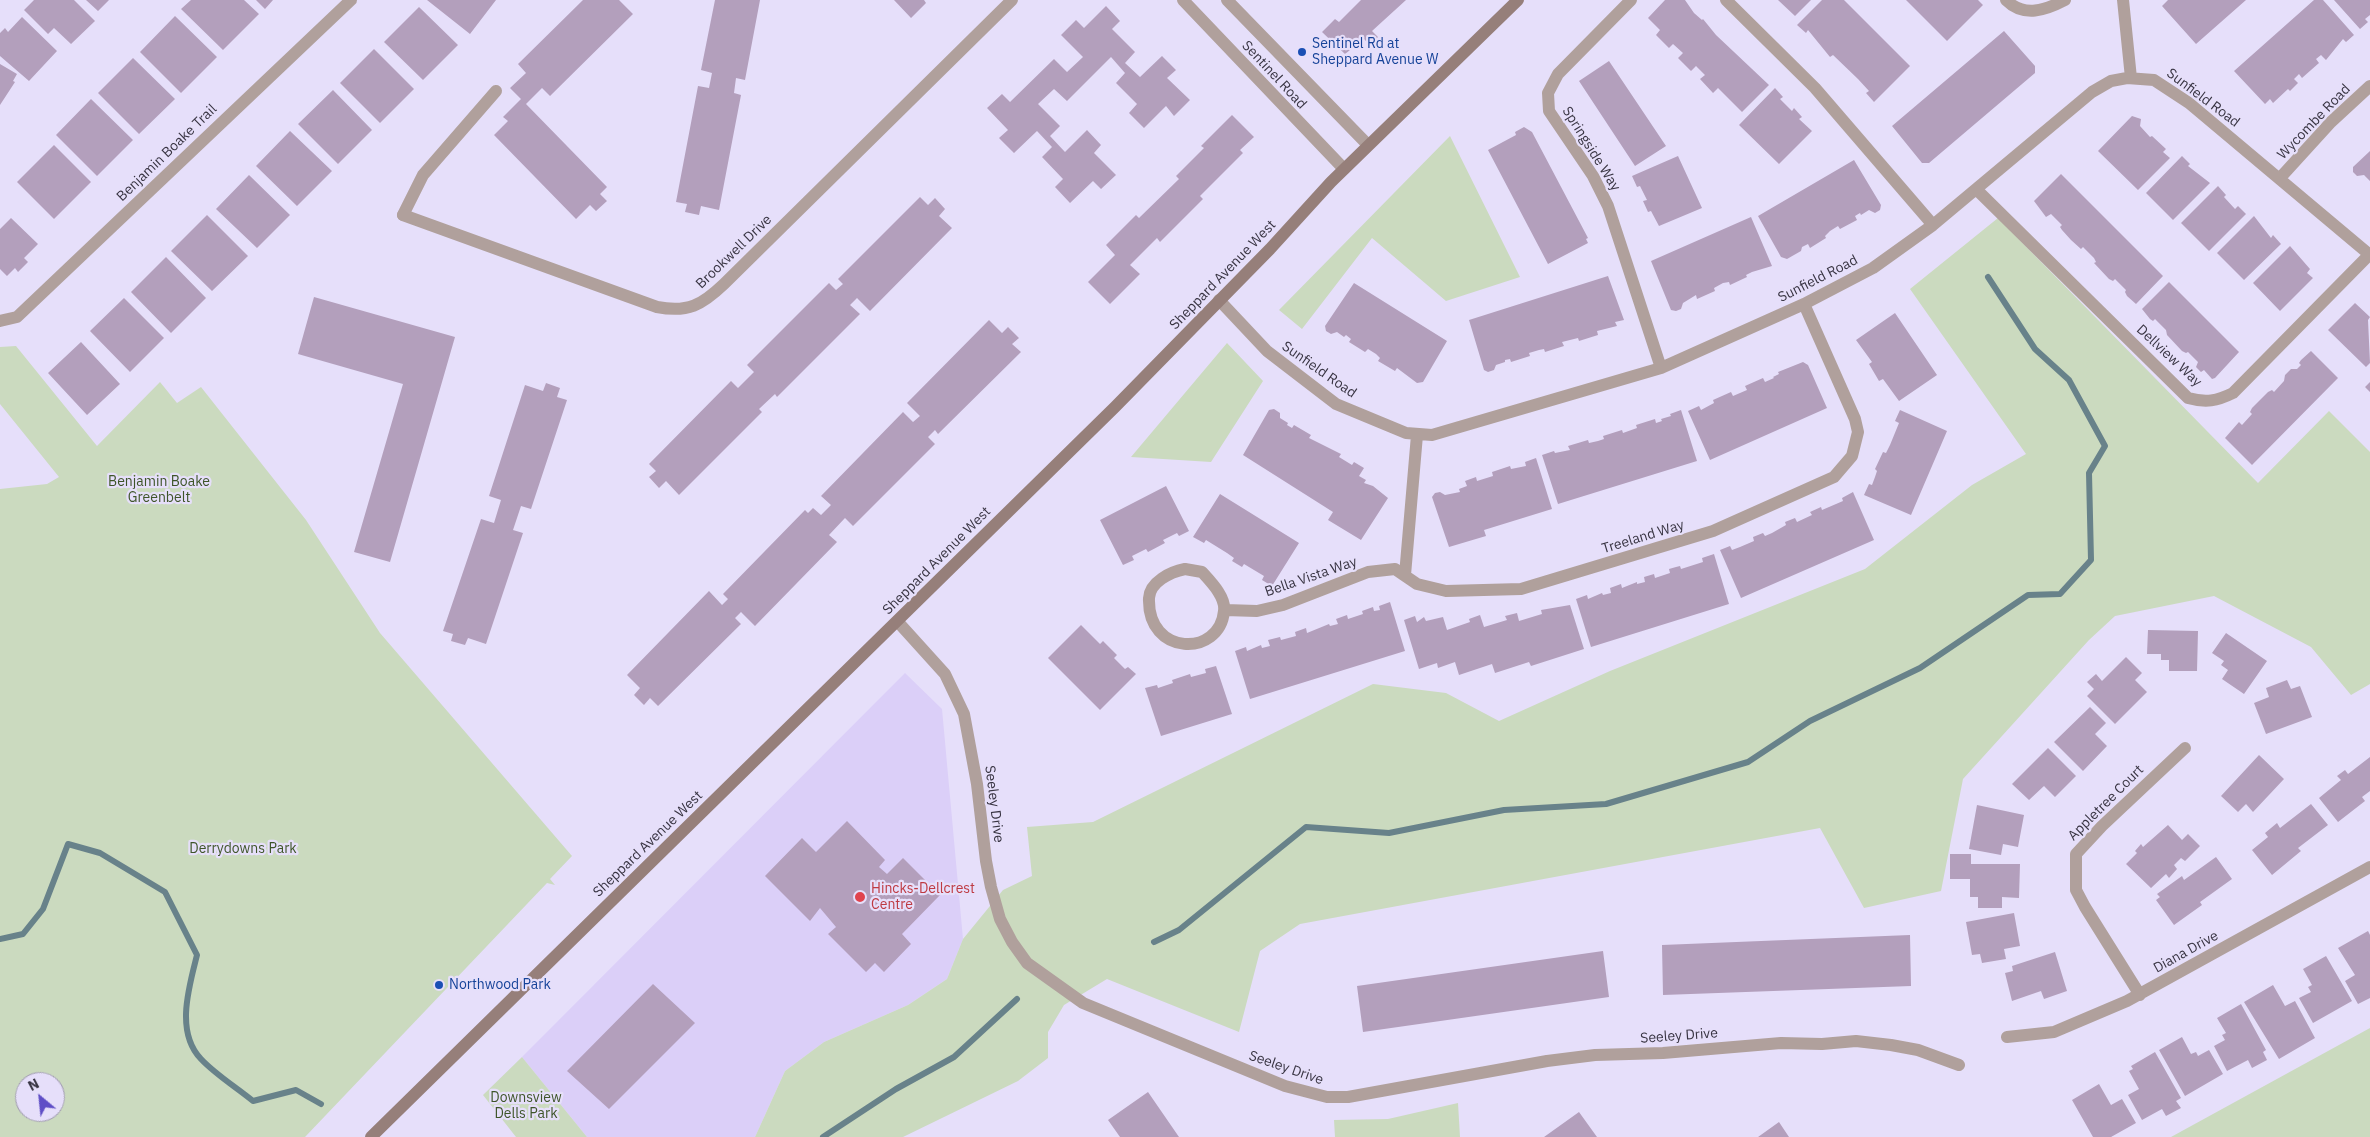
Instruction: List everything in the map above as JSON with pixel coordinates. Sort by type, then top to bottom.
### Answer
[{"type":"main road","name":"Sheppard Avenue West","points":[[371,1137],[1115,407],[1344,169],[1518,0]]},
{"type":"street","name":"Benjamin Boake Trail","points":[[0,321],[17,317],[351,0]]},
{"type":"street","name":"Brookwell Drive","points":[[496,92],[423,175],[403,215],[650,305],[672,310],[693,307],[707,300],[724,284],[1012,0]]},
{"type":"street","name":"Sentinel Road","points":[[1183,0],[1344,169]]},
{"type":"street","name":"Sentinel Road","points":[[1227,0],[1368,145]]},
{"type":"street","name":"Springside Way","points":[[1631,0],[1558,74],[1551,85],[1548,103],[1552,118],[1593,176],[1608,206],[1661,368]]},
{"type":"street","points":[[1726,0],[1815,88],[1933,225]]},
{"type":"street","points":[[2006,0],[2028,12],[2048,9],[2066,0]]},
{"type":"street","points":[[2123,0],[2131,78]]},
{"type":"street","name":"Sunfield Road","points":[[1219,300],[1267,351],[1336,404],[1393,429],[1417,435],[1432,435],[1661,368],[1804,304],[1873,268],[1933,225],[2087,96],[2111,82],[2131,78],[2154,80],[2189,103],[2370,255]]},
{"type":"street","name":"Wycombe Road","points":[[2280,178],[2331,122],[2370,86]]},
{"type":"street","name":"Dellview Way","points":[[1977,190],[2188,398],[2197,401],[2219,401],[2233,393],[2370,255]]},
{"type":"street","name":"Treeland Way","points":[[1405,575],[1417,584],[1446,590],[1521,589],[1713,531],[1834,477],[1852,456],[1858,432],[1855,419],[1804,304]]},
{"type":"street","points":[[1405,575],[1417,435]]},
{"type":"street","points":[[1185,569],[1202,572],[1217,590],[1225,610],[1219,627],[1204,640],[1189,645],[1173,642],[1163,636],[1152,623],[1149,611],[1150,593],[1159,581],[1173,572],[1185,569]]},
{"type":"street","name":"Bella Vista Way","points":[[1225,610],[1256,611],[1283,605],[1368,572],[1381,569],[1395,569],[1405,575]]},
{"type":"street","name":"Seeley Drive","points":[[898,622],[945,674],[964,714],[977,784],[986,861],[1000,919],[1027,963],[1083,1003],[1285,1086],[1327,1097],[1348,1097],[1547,1061],[1595,1055],[1663,1053],[1781,1043],[1822,1044],[1856,1042],[1891,1045],[1918,1050],[1959,1065]]},
{"type":"street","name":"Appletree Court","points":[[2140,995],[2076,890],[2076,854],[2102,826],[2185,748]]},
{"type":"street","name":"Diana Drive","points":[[2006,1037],[2054,1032],[2140,995],[2370,867]]},
{"type":"shaded area","points":[[905,673],[942,709],[963,939],[947,979],[908,1005],[824,1042],[785,1071],[755,1137],[587,1137],[522,1057]]},
{"type":"green space","points":[[1450,136],[1520,277],[1446,301],[1372,238],[1302,329],[1279,310]]},
{"type":"green space","points":[[1998,218],[2258,483],[2329,411],[2370,452],[2370,684],[2351,695],[2311,647],[2214,596],[2115,616],[2089,640],[1963,779],[1941,891],[1864,908],[1820,828],[1300,924],[1260,951],[1239,1032],[1107,979],[1064,1005],[1048,1032],[1048,1058],[1018,1081],[903,1137],[755,1137],[785,1071],[824,1042],[908,1005],[947,979],[963,939],[1003,890],[1032,876],[1027,827],[1093,822],[1373,684],[1446,693],[1499,721],[1610,671],[1865,569],[1972,485],[2026,454],[1910,289]]},
{"type":"green space","points":[[1227,343],[1263,381],[1211,462],[1131,457]]},
{"type":"green space","name":"Derrydowns Park","points":[[16,346],[97,446],[160,382],[177,403],[201,387],[306,520],[380,633],[572,856],[550,879],[555,885],[547,883],[305,1137],[0,1137],[0,489],[47,484],[59,477],[0,404],[0,347]]},
{"type":"green space","points":[[2370,1028],[2370,1137],[2171,1137]]},
{"type":"green space","name":"Downsview Dells Park","points":[[522,1057],[587,1137],[516,1137],[483,1095]]},
{"type":"green space","points":[[1458,1103],[1460,1137],[1335,1137],[1334,1120],[1388,1119]]},
{"type":"building","points":[[34,0],[74,0],[95,21],[71,44],[54,28],[48,34],[24,10]]},
{"type":"building","points":[[86,0],[109,0],[98,11]]},
{"type":"building","points":[[191,0],[244,0],[259,14],[223,50],[181,9]]},
{"type":"building","points":[[256,0],[273,0],[265,9]]},
{"type":"building","points":[[427,0],[496,0],[470,34]]},
{"type":"building","points":[[583,0],[619,0],[633,14],[550,96],[542,88],[526,104],[607,187],[600,194],[607,201],[596,211],[590,205],[576,219],[494,135],[508,121],[503,117],[521,99],[510,88],[526,73],[518,64]]},
{"type":"building","points":[[715,0],[760,0],[745,80],[736,78],[734,93],[741,95],[719,210],[701,206],[699,215],[685,212],[687,204],[676,202],[698,86],[709,88],[712,73],[701,70]]},
{"type":"building","points":[[894,0],[924,0],[926,3],[911,18]]},
{"type":"building","points":[[1361,0],[1406,0],[1372,31],[1378,37],[1370,45],[1364,39],[1345,54],[1322,32],[1335,19],[1339,22]]},
{"type":"building","points":[[1665,0],[1685,0],[1694,13],[1703,19],[1716,35],[1769,85],[1742,112],[1718,88],[1713,93],[1700,79],[1705,75],[1696,66],[1691,71],[1678,58],[1683,53],[1673,44],[1669,48],[1656,35],[1660,30],[1648,18]]},
{"type":"building","points":[[1778,0],[1811,0],[1795,16]]},
{"type":"building","points":[[1822,0],[1844,0],[1910,66],[1874,102],[1866,93],[1869,91],[1858,79],[1833,55],[1830,57],[1808,30],[1806,33],[1797,25]]},
{"type":"building","points":[[1906,0],[1978,0],[1983,5],[1947,41]]},
{"type":"building","points":[[2168,0],[2246,0],[2196,44],[2162,6]]},
{"type":"building","points":[[2314,0],[2323,0],[2354,35],[2346,42],[2343,39],[2326,60],[2321,55],[2316,59],[2319,63],[2302,78],[2299,74],[2294,79],[2298,83],[2290,91],[2288,89],[2273,103],[2270,99],[2265,104],[2234,71]]},
{"type":"building","points":[[2334,0],[2370,0],[2370,15],[2365,19],[2368,22],[2360,29]]},
{"type":"building","points":[[1106,6],[1120,21],[1112,29],[1135,52],[1125,63],[1140,77],[1162,56],[1176,70],[1167,78],[1190,100],[1174,116],[1166,106],[1144,128],[1129,113],[1137,104],[1116,83],[1125,73],[1111,57],[1067,101],[1054,89],[1038,104],[1060,126],[1050,136],[1065,152],[1087,130],[1101,145],[1094,153],[1116,175],[1101,189],[1093,181],[1070,203],[1055,187],[1063,179],[1042,157],[1052,147],[1037,131],[1014,153],[999,138],[1008,130],[987,108],[1002,94],[1010,102],[1054,59],[1067,72],[1083,57],[1061,35],[1076,20],[1084,28]]},
{"type":"building","points":[[419,7],[458,45],[423,80],[384,42]]},
{"type":"building","points":[[175,16],[217,57],[181,93],[140,52]]},
{"type":"building","points":[[22,17],[57,51],[29,81],[0,56],[0,33],[5,28],[8,32]]},
{"type":"building","points":[[2004,31],[2035,66],[2035,73],[1929,163],[1922,163],[1892,126]]},
{"type":"building","points":[[374,49],[414,89],[380,123],[340,83]]},
{"type":"building","points":[[133,58],[175,99],[139,134],[98,93]]},
{"type":"building","points":[[1609,61],[1666,146],[1635,166],[1579,81]]},
{"type":"building","points":[[0,64],[17,74],[13,81],[15,82],[0,105]]},
{"type":"building","points":[[1775,88],[1783,97],[1780,99],[1792,111],[1794,108],[1802,117],[1799,119],[1812,131],[1779,164],[1739,125]]},
{"type":"building","points":[[333,90],[372,130],[338,164],[298,124]]},
{"type":"building","points":[[91,99],[133,140],[97,176],[56,135]]},
{"type":"building","points":[[1232,115],[1254,137],[1240,150],[1243,153],[1200,196],[1203,199],[1160,242],[1157,238],[1130,265],[1140,274],[1110,304],[1088,282],[1115,255],[1106,245],[1136,215],[1139,218],[1179,179],[1176,176],[1204,148],[1201,146]]},
{"type":"building","points":[[2132,116],[2141,119],[2140,126],[2150,137],[2152,136],[2166,149],[2163,152],[2170,158],[2138,190],[2098,151]]},
{"type":"building","points":[[1524,127],[1532,132],[1588,238],[1586,239],[1588,243],[1548,264],[1488,150],[1516,135],[1515,132]]},
{"type":"building","points":[[290,131],[332,171],[297,206],[256,166]]},
{"type":"building","points":[[54,145],[91,182],[54,219],[17,182]]},
{"type":"building","points":[[2370,151],[2370,181],[2364,175],[2357,176],[2353,172],[2353,167]]},
{"type":"building","points":[[1678,156],[1702,208],[1659,226],[1651,211],[1648,212],[1643,201],[1647,200],[1640,186],[1637,187],[1632,176]]},
{"type":"building","points":[[2182,156],[2190,164],[2188,166],[2210,183],[2173,220],[2146,193]]},
{"type":"building","points":[[1854,160],[1881,205],[1880,210],[1875,213],[1869,210],[1861,215],[1860,213],[1855,216],[1857,220],[1840,229],[1838,226],[1825,236],[1826,238],[1810,248],[1808,244],[1802,247],[1801,251],[1787,259],[1781,257],[1758,216]]},
{"type":"building","points":[[2061,174],[2163,276],[2136,304],[2127,296],[2126,290],[2115,279],[2113,281],[2109,279],[2094,263],[2096,262],[2094,258],[2083,247],[2081,249],[2071,240],[2060,227],[2062,225],[2051,214],[2046,217],[2034,201]]},
{"type":"building","points":[[249,175],[290,215],[257,248],[216,209]]},
{"type":"building","points":[[2218,186],[2226,195],[2224,197],[2235,209],[2238,206],[2246,214],[2209,251],[2181,223]]},
{"type":"building","points":[[920,197],[928,205],[935,198],[945,209],[939,216],[952,228],[870,311],[857,298],[850,305],[860,314],[777,397],[775,394],[759,409],[762,412],[679,495],[666,481],[659,488],[649,477],[656,471],[649,464],[731,381],[738,388],[754,372],[747,365],[829,283],[836,290],[843,284],[838,279]]},
{"type":"building","points":[[207,215],[248,256],[212,291],[171,251]]},
{"type":"building","points":[[2254,216],[2271,238],[2273,235],[2281,244],[2244,280],[2217,253]]},
{"type":"building","points":[[1751,217],[1772,266],[1752,272],[1746,275],[1747,277],[1730,285],[1729,282],[1723,283],[1714,288],[1715,291],[1697,299],[1696,295],[1683,303],[1681,309],[1671,310],[1651,261]]},
{"type":"building","points":[[11,218],[38,244],[24,258],[28,262],[18,272],[15,268],[7,276],[0,269],[0,229]]},
{"type":"building","points":[[2290,246],[2310,269],[2307,273],[2313,278],[2280,311],[2253,283]]},
{"type":"building","points":[[166,257],[206,298],[171,333],[131,292]]},
{"type":"building","points":[[1608,276],[1624,320],[1615,322],[1617,326],[1597,331],[1598,335],[1579,341],[1578,338],[1562,342],[1564,346],[1545,352],[1544,349],[1529,353],[1530,356],[1511,362],[1510,359],[1505,360],[1505,362],[1496,365],[1494,370],[1488,372],[1484,370],[1469,320]]},
{"type":"building","points":[[2169,282],[2239,352],[2215,378],[2212,379],[2204,370],[2201,372],[2196,367],[2198,362],[2188,352],[2182,351],[2167,335],[2166,330],[2155,319],[2153,321],[2150,319],[2142,309]]},
{"type":"building","points":[[1354,283],[1447,341],[1423,382],[1417,383],[1397,368],[1395,371],[1378,361],[1380,358],[1376,354],[1368,349],[1365,352],[1349,342],[1351,339],[1346,335],[1344,337],[1337,332],[1331,334],[1326,331],[1325,326]]},
{"type":"building","points":[[314,297],[455,337],[390,562],[354,552],[403,384],[298,354]]},
{"type":"building","points":[[124,298],[164,338],[130,372],[90,331]]},
{"type":"building","points":[[2355,303],[2370,317],[2368,320],[2370,363],[2366,367],[2328,330]]},
{"type":"building","points":[[1895,313],[1937,375],[1899,401],[1883,379],[1879,381],[1869,364],[1872,362],[1856,340]]},
{"type":"building","points":[[989,320],[1002,333],[1008,327],[1019,338],[1012,344],[1021,352],[938,434],[935,430],[928,437],[935,444],[853,526],[845,518],[829,535],[837,542],[755,626],[741,612],[735,618],[741,624],[658,706],[650,698],[644,705],[634,695],[640,688],[627,675],[709,591],[722,605],[728,599],[723,594],[805,510],[808,513],[813,508],[821,515],[831,505],[821,496],[903,412],[913,422],[920,416],[907,403]]},
{"type":"building","points":[[81,342],[120,384],[87,415],[48,373]]},
{"type":"building","points":[[2311,351],[2338,378],[2252,465],[2225,438],[2239,422],[2242,425],[2252,414],[2250,412],[2252,408],[2268,392],[2272,390],[2274,392],[2284,381],[2285,375],[2291,369],[2297,369],[2301,365],[2299,363],[2301,360]]},
{"type":"building","points":[[1803,362],[1808,365],[1827,408],[1710,460],[1688,411],[1699,406],[1701,410],[1714,403],[1713,400],[1731,392],[1733,396],[1747,390],[1745,386],[1763,378],[1765,382],[1774,378],[1779,374],[1778,372]]},
{"type":"building","points":[[2370,382],[2370,392],[2365,387]]},
{"type":"building","points":[[546,383],[560,388],[557,397],[567,400],[531,509],[521,506],[513,530],[523,533],[486,644],[468,638],[465,645],[451,641],[453,634],[443,631],[481,519],[494,523],[501,500],[489,496],[525,385],[543,391]]},
{"type":"building","points":[[1274,409],[1280,413],[1280,418],[1288,423],[1287,425],[1292,428],[1294,425],[1311,435],[1309,438],[1341,454],[1339,457],[1352,465],[1354,462],[1364,468],[1359,476],[1366,480],[1364,483],[1373,486],[1388,498],[1361,540],[1328,520],[1333,512],[1243,455],[1269,410]]},
{"type":"building","points":[[1681,410],[1697,461],[1558,504],[1542,455],[1554,451],[1555,453],[1570,450],[1568,446],[1588,440],[1589,443],[1598,441],[1604,439],[1603,436],[1622,430],[1623,433],[1637,428],[1636,425],[1655,419],[1656,423],[1662,421],[1661,419],[1671,416],[1670,414]]},
{"type":"building","points":[[1900,410],[1947,431],[1911,515],[1864,495],[1869,484],[1872,485],[1877,471],[1875,469],[1883,452],[1886,453],[1890,445],[1899,423],[1895,421]]},
{"type":"building","points":[[1536,458],[1552,509],[1484,530],[1486,536],[1449,547],[1432,497],[1435,493],[1440,492],[1445,495],[1460,492],[1459,489],[1467,486],[1465,481],[1476,477],[1477,481],[1493,476],[1492,472],[1510,466],[1511,469],[1526,466],[1525,462]]},
{"type":"building","points":[[1166,486],[1189,531],[1179,536],[1177,533],[1163,540],[1165,543],[1148,552],[1146,549],[1132,556],[1134,560],[1123,565],[1100,520]]},
{"type":"building","points":[[1853,492],[1874,540],[1741,598],[1720,550],[1730,546],[1732,550],[1754,541],[1753,537],[1763,533],[1765,536],[1772,533],[1786,525],[1785,522],[1795,518],[1797,522],[1812,515],[1810,512],[1821,507],[1822,510],[1843,501],[1842,498]]},
{"type":"building","points":[[1220,494],[1299,543],[1272,586],[1262,580],[1264,576],[1244,564],[1242,567],[1232,561],[1234,558],[1227,553],[1206,540],[1204,543],[1193,537]]},
{"type":"building","points":[[1714,554],[1729,604],[1591,647],[1576,599],[1587,595],[1588,599],[1602,593],[1603,595],[1611,593],[1610,588],[1621,584],[1622,588],[1637,582],[1637,584],[1645,582],[1644,577],[1654,574],[1655,578],[1670,573],[1669,569],[1680,566],[1681,569],[1703,562],[1702,558]]},
{"type":"building","points":[[1390,602],[1405,651],[1250,699],[1235,651],[1246,647],[1247,651],[1261,645],[1262,648],[1270,646],[1268,640],[1280,637],[1281,640],[1296,636],[1295,632],[1306,628],[1307,633],[1329,624],[1330,626],[1338,624],[1336,619],[1347,615],[1348,619],[1363,614],[1362,611],[1373,607],[1374,611],[1380,610],[1379,606]]},
{"type":"building","points":[[1570,605],[1584,649],[1531,666],[1529,662],[1495,673],[1492,664],[1459,675],[1455,662],[1438,668],[1437,663],[1419,669],[1404,620],[1415,616],[1417,622],[1424,617],[1426,621],[1443,617],[1447,630],[1470,622],[1469,619],[1480,615],[1484,627],[1507,620],[1505,616],[1517,613],[1519,621],[1542,614],[1541,610]]},
{"type":"building","points":[[1081,625],[1100,644],[1103,641],[1117,655],[1114,658],[1125,669],[1128,667],[1136,674],[1100,710],[1048,658]]},
{"type":"building","points":[[2148,630],[2198,631],[2197,671],[2169,671],[2169,660],[2161,660],[2161,654],[2147,654]]},
{"type":"building","points":[[2226,633],[2267,661],[2244,694],[2222,679],[2228,670],[2221,665],[2224,661],[2212,653]]},
{"type":"building","points":[[2126,657],[2142,673],[2135,680],[2147,692],[2115,724],[2087,696],[2094,689],[2087,682],[2096,674],[2102,681]]},
{"type":"building","points":[[1216,666],[1232,714],[1161,736],[1145,688],[1157,685],[1158,688],[1173,683],[1172,680],[1190,674],[1191,677],[1206,673],[1205,669]]},
{"type":"building","points":[[2287,680],[2291,689],[2300,686],[2312,717],[2266,734],[2254,703],[2269,697],[2266,688]]},
{"type":"building","points":[[2090,707],[2106,723],[2095,734],[2107,746],[2083,771],[2054,742]]},
{"type":"building","points":[[2048,748],[2076,776],[2055,797],[2044,786],[2029,800],[2012,784]]},
{"type":"building","points":[[2259,755],[2284,779],[2253,812],[2246,804],[2238,812],[2221,796]]},
{"type":"building","points":[[2370,757],[2370,791],[2362,797],[2365,801],[2338,822],[2319,798],[2341,780],[2337,776],[2345,770],[2348,774]]},
{"type":"building","points":[[2311,804],[2328,825],[2298,848],[2301,851],[2272,875],[2252,850],[2268,837],[2265,833],[2277,823],[2280,828]]},
{"type":"building","points":[[1977,805],[2024,815],[2018,847],[2003,844],[2001,855],[1969,849]]},
{"type":"building","points":[[847,821],[885,860],[879,867],[887,874],[903,858],[940,895],[902,934],[911,944],[884,972],[875,963],[866,972],[828,934],[836,927],[820,908],[810,921],[765,876],[802,838],[816,852]]},
{"type":"building","points":[[2168,825],[2182,840],[2188,834],[2200,846],[2185,861],[2181,858],[2174,865],[2177,869],[2169,878],[2166,874],[2151,888],[2126,864],[2137,853],[2135,851],[2141,844],[2143,847]]},
{"type":"building","points":[[1950,854],[1971,854],[1971,864],[2020,864],[2019,898],[2002,897],[2002,908],[1978,908],[1978,897],[1970,897],[1970,879],[1950,879]]},
{"type":"building","points":[[2216,857],[2232,879],[2200,902],[2202,905],[2174,925],[2156,900],[2160,897],[2157,894],[2182,876],[2184,880]]},
{"type":"building","points":[[2014,913],[2020,946],[2004,949],[2006,959],[1982,963],[1980,954],[1972,955],[1966,922]]},
{"type":"building","points":[[2368,931],[2370,935],[2370,998],[2358,1004],[2345,981],[2355,975],[2338,948]]},
{"type":"building","points":[[1910,935],[1911,986],[1663,995],[1662,945]]},
{"type":"building","points":[[1603,951],[1609,997],[1363,1032],[1357,986]]},
{"type":"building","points":[[2055,952],[2067,991],[2044,999],[2041,991],[2012,1001],[2005,973],[2013,971],[2012,966]]},
{"type":"building","points":[[2326,956],[2352,1001],[2313,1023],[2299,998],[2311,992],[2308,987],[2312,985],[2303,969]]},
{"type":"building","points":[[653,984],[695,1023],[609,1109],[567,1071]]},
{"type":"building","points":[[2273,985],[2285,1006],[2295,1001],[2315,1038],[2279,1059],[2244,1002]]},
{"type":"building","points":[[2241,1004],[2266,1050],[2263,1052],[2267,1060],[2252,1068],[2248,1060],[2227,1071],[2214,1046],[2225,1040],[2222,1035],[2226,1033],[2217,1018]]},
{"type":"building","points":[[2182,1037],[2191,1054],[2196,1052],[2198,1056],[2209,1050],[2223,1074],[2185,1096],[2159,1050]]},
{"type":"building","points":[[2155,1052],[2181,1098],[2176,1101],[2181,1108],[2166,1116],[2162,1109],[2142,1120],[2128,1095],[2139,1089],[2129,1071],[2133,1069],[2131,1066]]},
{"type":"building","points":[[2099,1084],[2111,1105],[2122,1099],[2136,1123],[2111,1137],[2093,1137],[2072,1100]]},
{"type":"building","points":[[1148,1092],[1179,1137],[1120,1137],[1108,1120]]},
{"type":"building","points":[[1579,1112],[1597,1137],[1544,1137]]},
{"type":"building","points":[[1779,1122],[1789,1137],[1758,1137]]},
{"type":"waterway","points":[[1154,942],[1179,930],[1306,827],[1389,833],[1504,810],[1606,804],[1748,762],[1810,721],[1920,668],[2028,595],[2060,594],[2091,560],[2089,473],[2105,446],[2069,380],[2035,349],[1988,277]]},
{"type":"waterway","points":[[0,939],[23,934],[43,909],[68,844],[100,853],[165,892],[197,955],[188,995],[186,1023],[188,1036],[193,1048],[201,1059],[253,1101],[296,1090],[321,1104]]},
{"type":"waterway","points":[[823,1137],[896,1089],[954,1057],[1017,999]]},
{"type":"place","name":"Sentinel Rd at Sheppard Avenue W","points":[[1302,52]]},
{"type":"place","name":"Hincks-Dellcrest Centre","points":[[860,897]]},
{"type":"place","name":"Northwood Park","points":[[439,985]]},
{"type":"park label","name":"Benjamin Boake Greenbelt","points":[[159,490]]}]
